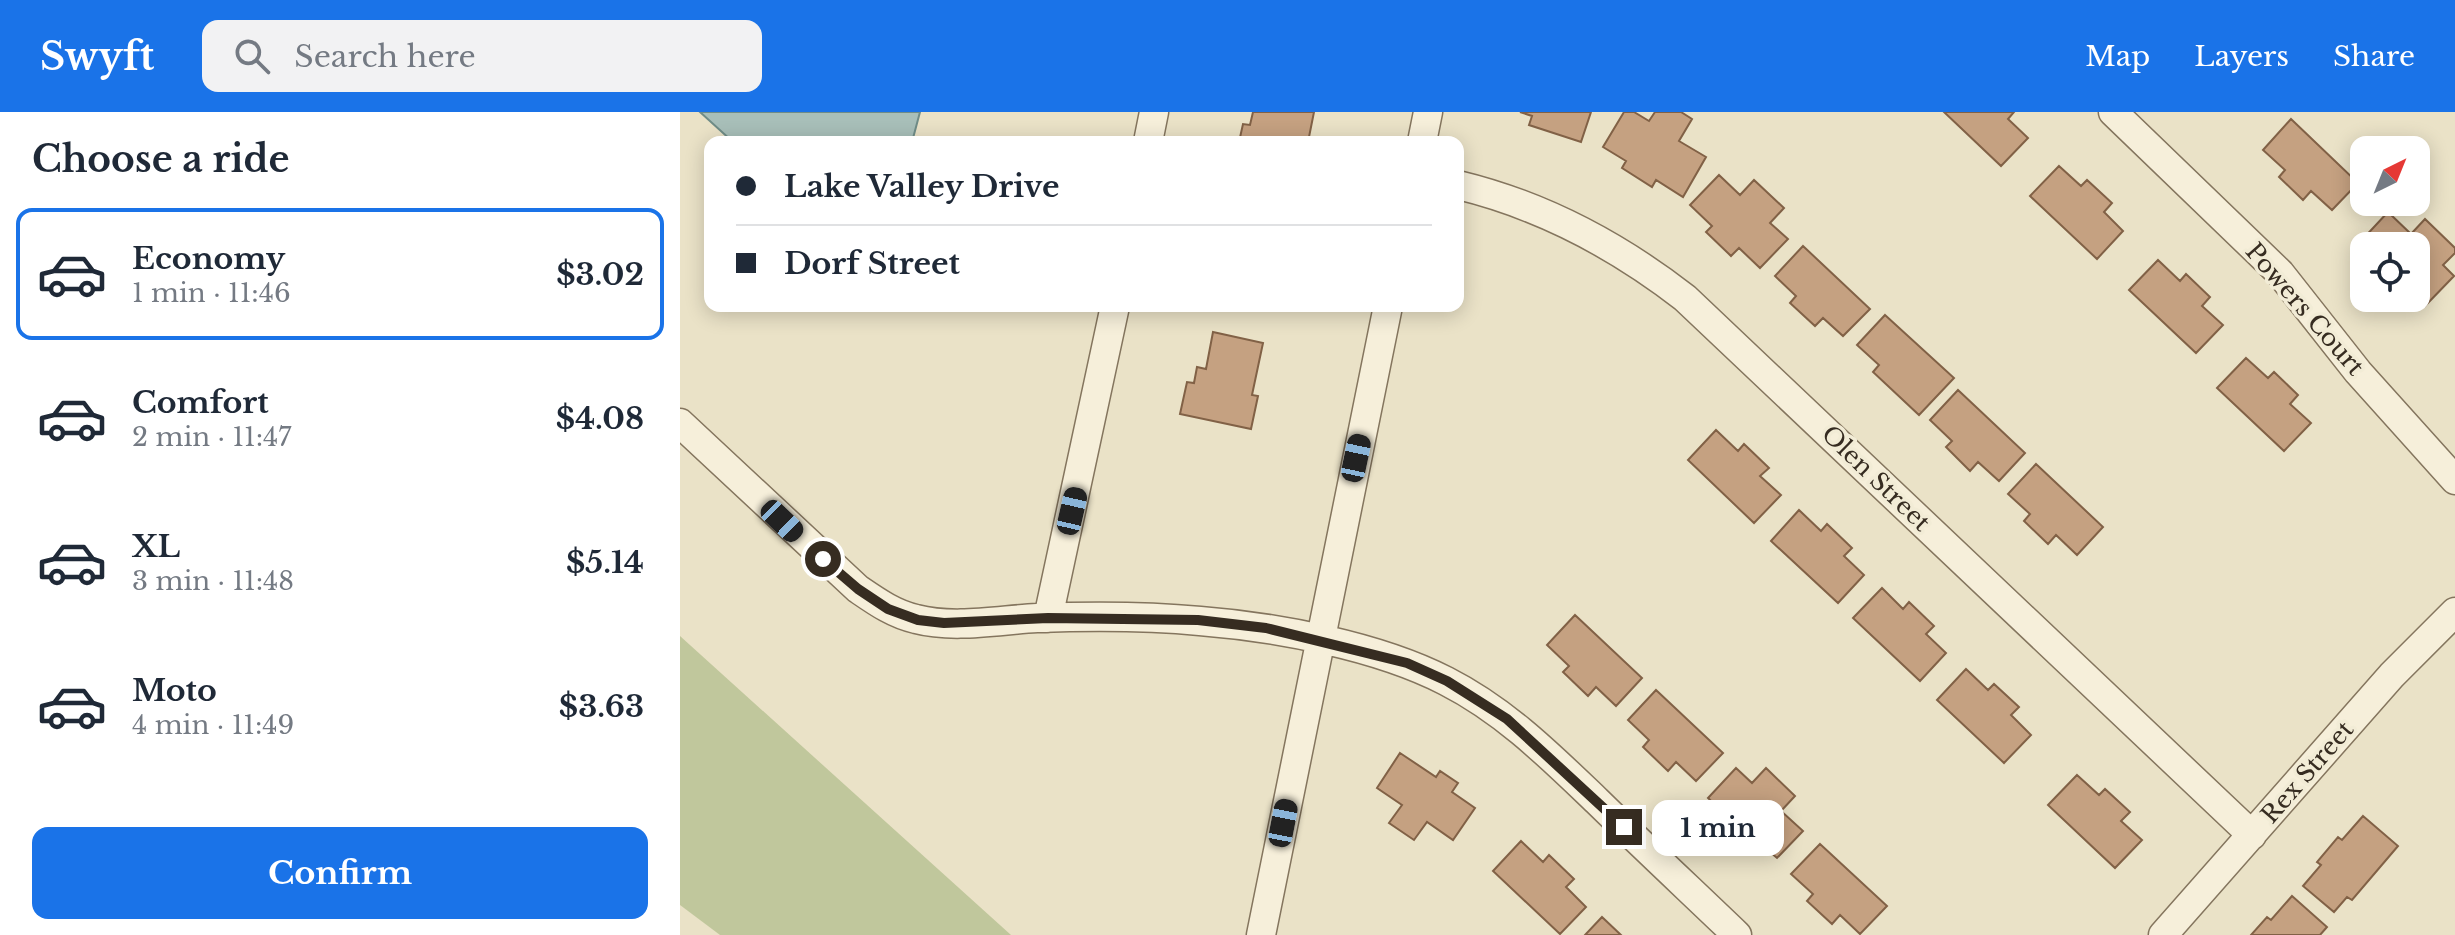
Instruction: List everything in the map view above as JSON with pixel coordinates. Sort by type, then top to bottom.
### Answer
[{"type":"street","points":[[1149,136],[1154,112]]},
{"type":"street","points":[[1423,136],[1428,112]]},
{"type":"street","name":"Powers Court","points":[[2113,112],[2280,273],[2358,372],[2455,480]]},
{"type":"street","name":"Olen Street","points":[[1464,187],[1489,193],[1575,228],[1632,259],[1685,298],[2252,835]]},
{"type":"street","points":[[1048,618],[1114,312]]},
{"type":"street","points":[[1261,935],[1318,640],[1387,312]]},
{"type":"street","points":[[680,423],[858,589],[888,609],[918,620],[944,623],[1048,618],[1198,620],[1266,628],[1407,663],[1485,703],[1534,741],[1737,935]]},
{"type":"street","name":"Rex Street","points":[[2163,935],[2392,675],[2455,612]]},
{"type":"green space","points":[[680,636],[1011,935],[720,935],[680,905]]},
{"type":"water","points":[[700,112],[920,112],[914,136],[726,136]]},
{"type":"building","points":[[1253,112],[1314,112],[1309,136],[1240,136],[1243,124],[1250,125]]},
{"type":"building","points":[[1520,112],[1591,112],[1581,142],[1529,125],[1532,116]]},
{"type":"building","points":[[1624,112],[1634,112],[1649,121],[1655,112],[1681,112],[1692,119],[1679,141],[1706,157],[1683,197],[1656,180],[1652,187],[1622,168],[1626,161],[1603,147]]},
{"type":"building","points":[[1944,112],[2014,112],[2008,119],[2028,138],[2001,166]]},
{"type":"building","points":[[2291,119],[2350,175],[2350,191],[2332,210],[2311,191],[2303,200],[2279,177],[2285,170],[2263,150]]},
{"type":"building","points":[[2059,166],[2081,186],[2087,180],[2112,203],[2104,212],[2123,231],[2097,259],[2030,196]]},
{"type":"building","points":[[1719,175],[1740,195],[1754,180],[1784,208],[1770,223],[1788,239],[1760,268],[1739,248],[1731,256],[1706,232],[1712,226],[1690,205]]},
{"type":"building","points":[[2384,216],[2392,216],[2409,232],[2369,232]]},
{"type":"building","points":[[2425,219],[2455,248],[2455,253],[2443,265],[2454,276],[2430,301],[2430,232],[2413,232]]},
{"type":"building","points":[[1803,246],[1870,309],[1843,336],[1823,318],[1815,326],[1790,303],[1796,296],[1775,276]]},
{"type":"building","points":[[2158,260],[2180,281],[2186,274],[2210,297],[2202,306],[2223,325],[2196,353],[2129,290]]},
{"type":"building","points":[[1885,315],[1954,378],[1919,415],[1873,372],[1879,365],[1857,345]]},
{"type":"building","points":[[1213,332],[1263,343],[1252,395],[1258,396],[1251,429],[1180,414],[1187,382],[1194,383],[1197,367],[1206,369]]},
{"type":"building","points":[[2246,358],[2268,378],[2274,372],[2298,395],[2290,404],[2311,423],[2284,451],[2217,388]]},
{"type":"building","points":[[1958,390],[2025,453],[1999,481],[1978,462],[1970,471],[1946,447],[1952,441],[1930,420]]},
{"type":"building","points":[[1716,430],[1738,451],[1744,444],[1769,468],[1760,476],[1781,495],[1754,523],[1688,460]]},
{"type":"building","points":[[2036,464],[2103,527],[2077,555],[2056,535],[2048,544],[2024,521],[2030,514],[2008,494]]},
{"type":"building","points":[[1799,510],[1821,531],[1827,524],[1852,548],[1844,556],[1864,575],[1838,603],[1771,541]]},
{"type":"building","points":[[1882,588],[1903,609],[1909,602],[1934,626],[1926,634],[1946,653],[1920,681],[1853,618]]},
{"type":"building","points":[[1575,615],[1642,678],[1616,706],[1596,687],[1588,696],[1563,672],[1569,666],[1547,645]]},
{"type":"building","points":[[1966,669],[1988,690],[1994,684],[2019,707],[2011,715],[2031,735],[2004,763],[1937,700]]},
{"type":"building","points":[[1656,690],[1723,753],[1696,781],[1676,762],[1668,771],[1643,747],[1649,740],[1628,720]]},
{"type":"building","points":[[1400,753],[1436,777],[1440,771],[1458,783],[1452,792],[1475,808],[1453,840],[1427,822],[1414,840],[1389,823],[1402,805],[1377,788]]},
{"type":"building","points":[[1736,768],[1752,783],[1766,768],[1795,796],[1781,811],[1803,831],[1777,858],[1756,840],[1754,842],[1708,798]]},
{"type":"building","points":[[2077,775],[2099,795],[2105,789],[2130,812],[2121,821],[2142,840],[2115,868],[2048,805]]},
{"type":"building","points":[[2363,816],[2398,846],[2352,900],[2347,897],[2334,912],[2303,886],[2321,865],[2317,862],[2338,837],[2342,840]]},
{"type":"building","points":[[1521,841],[1543,862],[1549,855],[1574,879],[1566,887],[1586,907],[1560,934],[1493,871]]},
{"type":"building","points":[[1820,844],[1887,906],[1860,934],[1840,915],[1832,924],[1807,901],[1813,894],[1791,874]]},
{"type":"building","points":[[2292,896],[2327,927],[2320,935],[2251,935],[2267,917],[2271,920]]},
{"type":"building","points":[[1602,917],[1621,935],[1585,935]]},
{"type":"route","points":[[823,559],[858,589],[888,609],[918,620],[944,623],[1048,618],[1198,620],[1266,628],[1407,663],[1447,681],[1507,719],[1624,827]]}]
